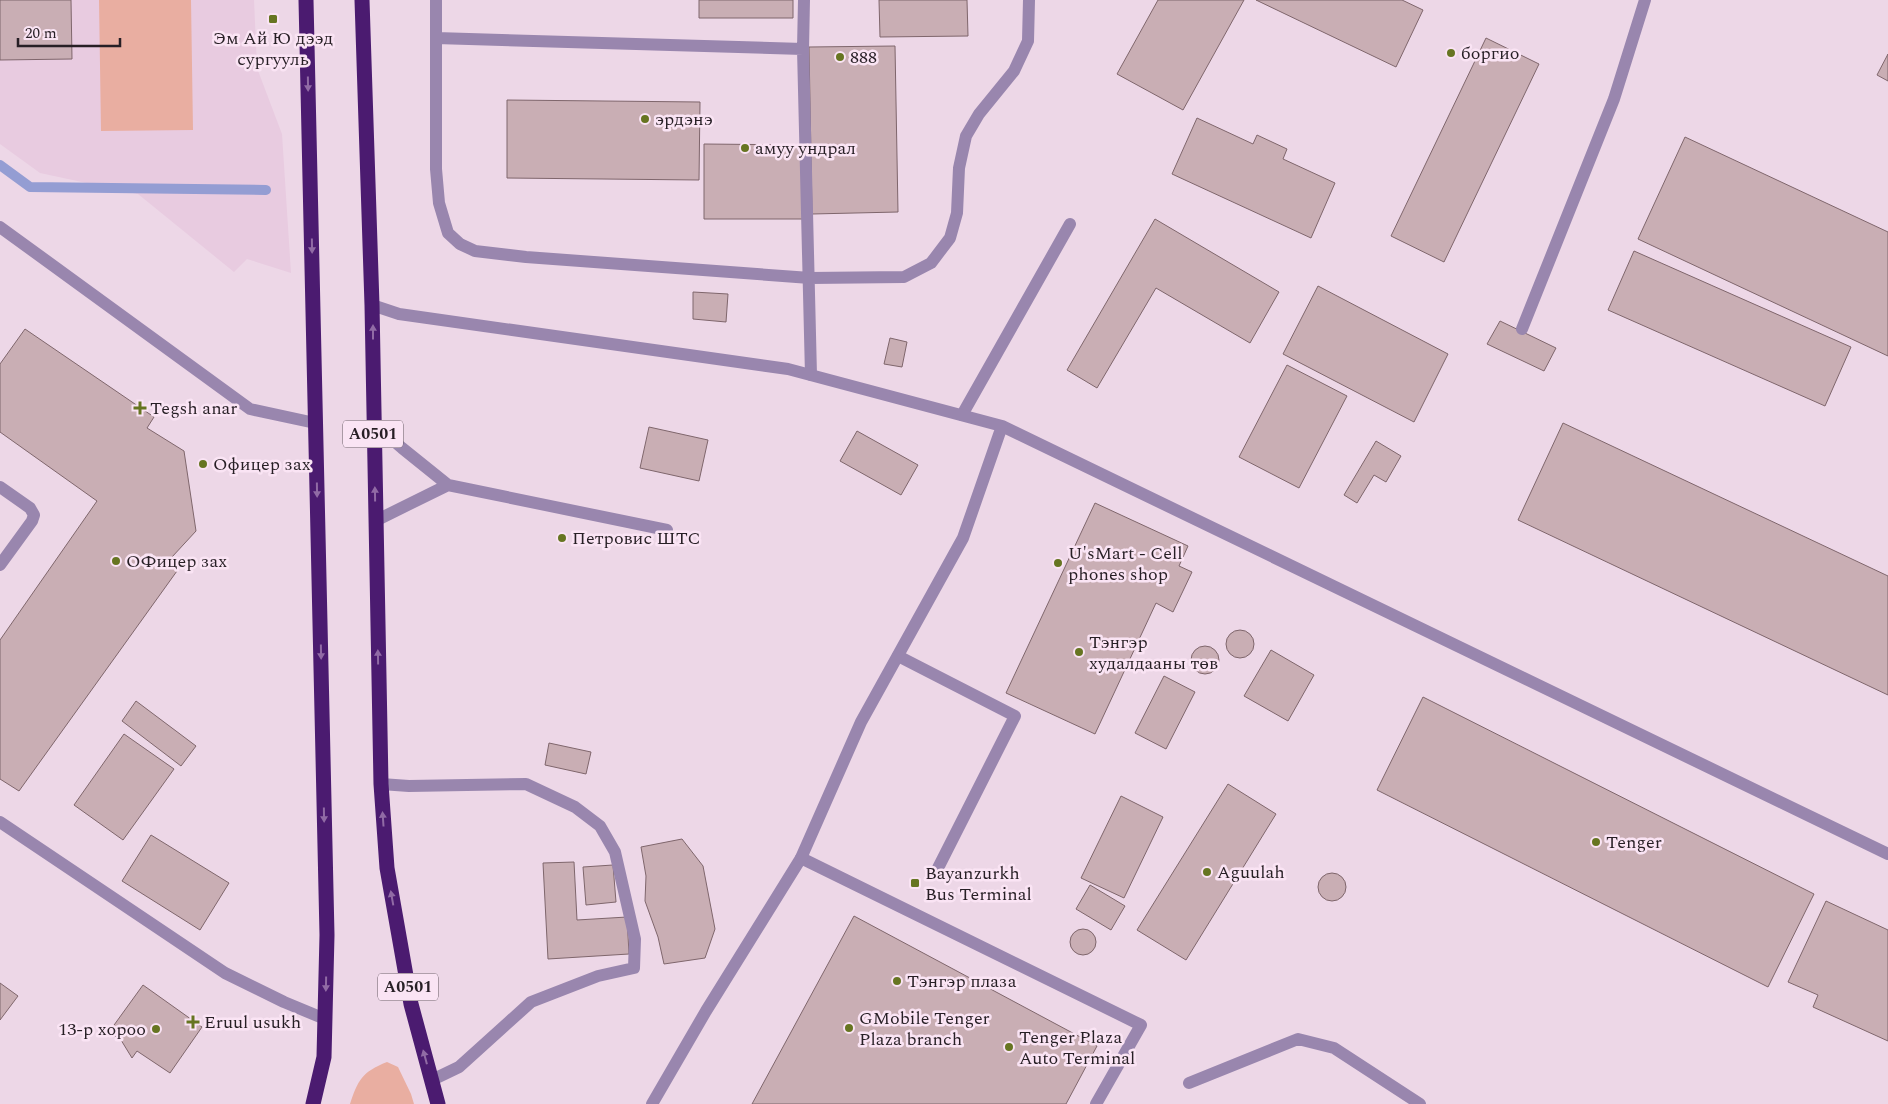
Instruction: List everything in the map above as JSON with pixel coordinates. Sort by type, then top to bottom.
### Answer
[{"type":"highway","points":[[306,0],[327,935],[324,1057],[312,1104]]},
{"type":"highway","name":"A0501","points":[[362,0],[372,304],[381,784],[387,868],[411,1004],[438,1104]]},
{"type":"street","points":[[436,0],[436,169],[439,203],[448,233],[460,244],[475,251],[526,257],[810,278],[904,277],[931,263],[950,238],[957,213],[959,168],[966,136],[979,114],[1014,71],[1028,41],[1029,0]]},
{"type":"street","points":[[804,0],[803,49],[811,375]]},
{"type":"street","points":[[1522,329],[1614,100],[1644,0]]},
{"type":"street","points":[[436,38],[803,49]]},
{"type":"street","points":[[962,415],[1070,224]]},
{"type":"street","points":[[0,227],[250,409],[315,423]]},
{"type":"street","points":[[372,304],[399,314],[788,369],[1002,426],[1888,854]]},
{"type":"street","points":[[373,423],[448,485],[667,530]]},
{"type":"street","points":[[652,1104],[706,1011],[801,858],[861,722],[963,538],[1002,426]]},
{"type":"street","points":[[375,521],[448,485]]},
{"type":"street","points":[[0,487],[30,508],[34,515],[0,565]]},
{"type":"street","points":[[898,656],[1015,716],[937,870]]},
{"type":"street","points":[[381,784],[408,786],[526,784],[575,807],[600,826],[615,852],[635,939],[634,968],[598,976],[531,1002],[458,1067],[432,1080]]},
{"type":"street","points":[[0,822],[225,973],[284,1002],[325,1019]]},
{"type":"street","points":[[801,858],[1141,1025],[1096,1104]]},
{"type":"street","points":[[1189,1083],[1298,1039],[1334,1048],[1420,1104]]},
{"type":"shaded area","points":[[0,0],[254,0],[257,68],[282,134],[291,273],[247,259],[234,272],[138,194],[40,173],[0,144]]},
{"type":"shaded area","points":[[99,0],[191,0],[193,130],[101,131]]},
{"type":"shaded area","points":[[387,1062],[398,1067],[414,1104],[350,1104],[359,1083],[366,1073]]},
{"type":"building","points":[[0,0],[71,0],[72,59],[0,60]]},
{"type":"building","points":[[699,0],[793,0],[793,18],[699,18]]},
{"type":"building","points":[[879,0],[967,0],[968,36],[880,37]]},
{"type":"building","points":[[1158,0],[1244,0],[1183,110],[1117,74]]},
{"type":"building","points":[[1256,0],[1402,0],[1423,10],[1396,67]]},
{"type":"building","points":[[1486,38],[1539,64],[1444,262],[1391,236]]},
{"type":"building","points":[[895,46],[898,212],[812,214],[809,47]]},
{"type":"building","points":[[1888,54],[1888,81],[1877,75]]},
{"type":"building","points":[[507,100],[700,102],[699,180],[507,178]]},
{"type":"building","points":[[1197,118],[1253,144],[1257,135],[1287,149],[1283,159],[1335,183],[1311,238],[1172,174]]},
{"type":"building","points":[[1685,137],[1888,232],[1888,356],[1638,239]]},
{"type":"building","points":[[704,144],[805,145],[805,219],[704,219]]},
{"type":"building","points":[[1155,219],[1279,292],[1250,343],[1156,288],[1097,388],[1067,370]]},
{"type":"building","points":[[1634,251],[1851,347],[1825,406],[1608,310]]},
{"type":"building","points":[[1318,286],[1448,354],[1414,422],[1283,354]]},
{"type":"building","points":[[693,292],[728,294],[726,322],[693,319]]},
{"type":"building","points":[[1500,321],[1556,348],[1544,371],[1487,344]]},
{"type":"building","name":"ОФицер зах","points":[[25,329],[154,417],[147,428],[184,451],[196,531],[172,557],[182,564],[19,791],[0,779],[0,640],[97,501],[0,432],[0,364]]},
{"type":"building","points":[[890,338],[907,342],[902,367],[884,364]]},
{"type":"building","points":[[1287,365],[1347,396],[1299,488],[1239,457]]},
{"type":"building","points":[[1563,423],[1888,576],[1888,695],[1518,520]]},
{"type":"building","points":[[649,427],[708,440],[699,481],[640,468]]},
{"type":"building","points":[[857,431],[918,465],[901,495],[840,461]]},
{"type":"building","points":[[1376,441],[1401,456],[1386,482],[1374,475],[1357,503],[1344,495]]},
{"type":"building","name":"Тэнгэр худалдааны төв","points":[[1095,503],[1188,546],[1179,566],[1192,572],[1173,612],[1156,603],[1095,734],[1006,693]]},
{"type":"building","points":[[1240,630],[1250,634],[1254,644],[1250,654],[1240,658],[1230,654],[1226,644],[1230,634]]},
{"type":"building","points":[[1205,646],[1215,650],[1219,660],[1215,670],[1205,674],[1195,670],[1191,660],[1195,650]]},
{"type":"building","points":[[1271,650],[1314,675],[1288,721],[1244,696]]},
{"type":"building","points":[[1164,676],[1195,692],[1166,749],[1135,733]]},
{"type":"building","name":"Tenger","points":[[1423,697],[1814,894],[1768,987],[1377,790]]},
{"type":"building","points":[[136,701],[196,746],[181,766],[122,721]]},
{"type":"building","points":[[124,734],[174,769],[123,840],[74,805]]},
{"type":"building","points":[[549,743],[591,752],[586,774],[545,765]]},
{"type":"building","name":"Aguulah","points":[[1228,784],[1276,814],[1186,960],[1137,930]]},
{"type":"building","points":[[1121,796],[1163,817],[1124,898],[1081,878]]},
{"type":"building","points":[[151,835],[229,883],[200,930],[122,881]]},
{"type":"building","points":[[682,839],[703,866],[715,929],[705,958],[664,964],[658,937],[645,901],[646,876],[641,847]]},
{"type":"building","points":[[574,862],[577,920],[627,917],[629,954],[548,959],[543,863]]},
{"type":"building","points":[[613,865],[616,902],[586,905],[583,867]]},
{"type":"building","points":[[1332,873],[1342,877],[1346,887],[1342,897],[1332,901],[1322,897],[1318,887],[1322,877]]},
{"type":"building","points":[[1090,885],[1125,906],[1111,930],[1076,909]]},
{"type":"building","points":[[1826,901],[1888,930],[1888,1041],[1813,1007],[1818,995],[1788,982]]},
{"type":"building","name":"Тэнгэр плаза","points":[[854,916],[1097,1046],[1066,1104],[752,1104]]},
{"type":"building","points":[[1083,929],[1093,932],[1096,942],[1093,952],[1083,955],[1073,952],[1070,942],[1073,932]]},
{"type":"building","points":[[0,983],[18,996],[0,1020]]},
{"type":"building","name":"13-р хороо","points":[[143,985],[202,1027],[170,1073],[137,1051],[132,1058],[121,1040],[109,1032]]},
{"type":"waterway","points":[[0,165],[30,187],[266,190]]},
{"type":"place","name":"Эм Ай Ю дээд сургууль","points":[[273,19]]},
{"type":"place","name":"боргио","points":[[1451,53]]},
{"type":"place","name":"888","points":[[840,57]]},
{"type":"place","name":"эрдэнэ","points":[[645,119]]},
{"type":"place","name":"амуу ундрал","points":[[745,148]]},
{"type":"place","name":"Tegsh anar","points":[[140,408]]},
{"type":"place","name":"Офицер зах","points":[[203,464]]},
{"type":"place","name":"Петровис ШТС","points":[[562,538]]},
{"type":"place","name":"ОФицер зах","points":[[116,561]]},
{"type":"place","name":"U'sMart - Cell phones shop","points":[[1058,563]]},
{"type":"place","name":"Тэнгэр худалдааны төв","points":[[1079,652]]},
{"type":"place","name":"Tenger","points":[[1596,842]]},
{"type":"place","name":"Aguulah","points":[[1207,872]]},
{"type":"place","name":"Bayanzurkh Bus Terminal","points":[[915,883]]},
{"type":"place","name":"Тэнгэр плаза","points":[[897,981]]},
{"type":"place","name":"Eruul usukh","points":[[193,1022]]},
{"type":"place","name":"GMobile Tenger Plaza branch","points":[[849,1028]]},
{"type":"place","name":"13-р хороо","points":[[156,1029]]},
{"type":"place","name":"Tenger Plaza Auto Terminal","points":[[1009,1047]]}]
